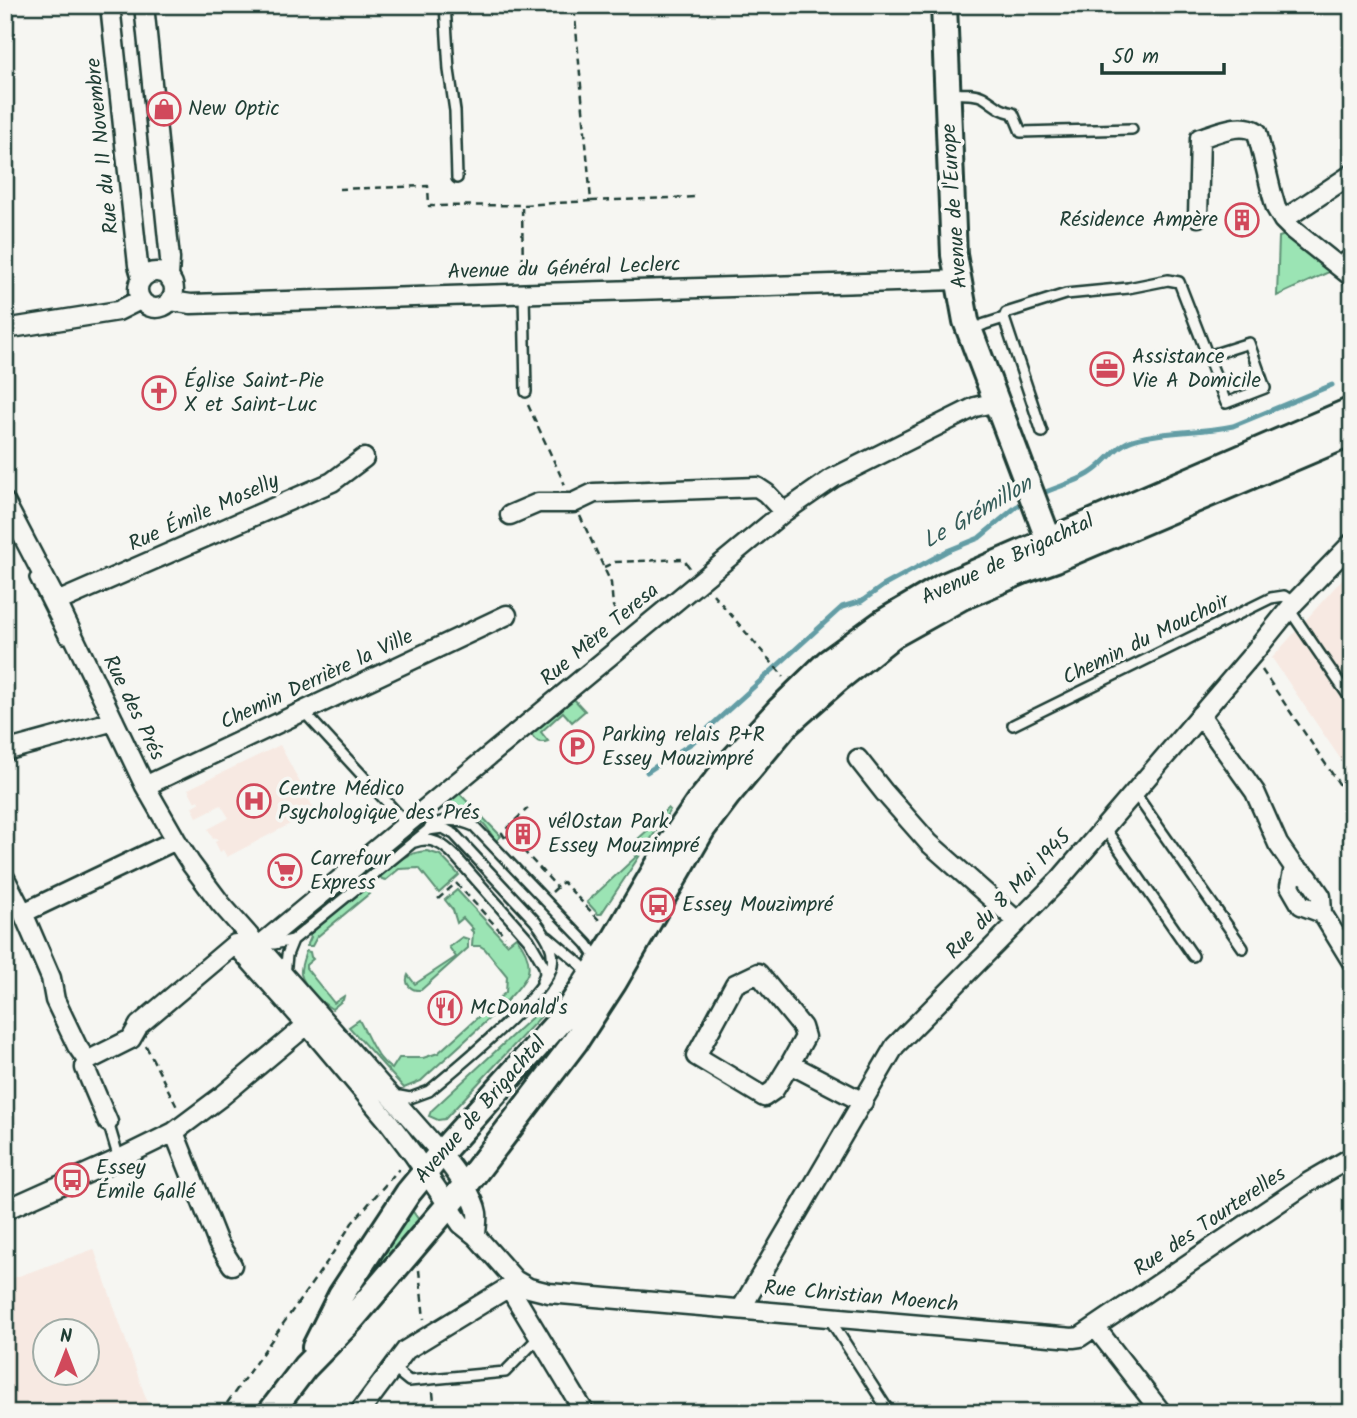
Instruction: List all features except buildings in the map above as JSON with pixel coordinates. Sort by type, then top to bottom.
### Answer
[{"type":"main road","name":"Avenue de l'Europe","points":[[944,5],[954,255],[958,280],[970,331],[1048,538]]},
{"type":"main road","name":"Avenue de Brigachtal","points":[[305,1367],[341,1295],[408,1193],[565,1015],[595,975],[671,843],[699,802],[779,709],[827,663],[885,621],[944,586],[1048,538],[1352,410]]},
{"type":"main road","name":"Avenue de Brigachtal","points":[[270,1413],[305,1367],[351,1320],[465,1186],[575,1042],[601,1003],[704,828],[786,725],[892,636],[962,597],[1025,570],[1048,538],[1352,433]]},
{"type":"street","name":"Rue du 11 Novembre","points":[[112,6],[138,265],[142,279]]},
{"type":"street","points":[[142,9],[170,259],[169,277],[174,286],[171,301],[160,308],[145,305],[138,292],[142,279],[149,273],[157,272],[169,277]]},
{"type":"street","points":[[1198,217],[1200,138],[1246,127],[1257,132],[1274,201],[1283,220],[1352,276]]},
{"type":"street","points":[[1283,220],[1352,174]]},
{"type":"street","name":"Avenue du Général Leclerc","points":[[171,301],[191,304],[958,280]]},
{"type":"street","points":[[5,328],[118,311],[141,300]]},
{"type":"street","name":"Rue Mère Teresa","points":[[260,954],[407,824],[784,512],[833,478],[975,407],[997,402]]},
{"type":"street","name":"Rue Émile Moselly","points":[[57,602],[332,482],[364,458]]},
{"type":"street","points":[[510,515],[538,503],[573,503],[594,493],[757,487],[784,512]]},
{"type":"street","name":"Rue des Prés","points":[[5,502],[57,602],[110,722],[172,841],[206,884],[239,933],[285,975],[316,1024],[388,1094],[418,1118],[448,1205],[512,1283],[539,1337],[585,1413]]},
{"type":"street","name":"Rue du 8 Mai 1945","points":[[741,1309],[895,1046],[1060,879],[1291,606],[1352,543]]},
{"type":"street","name":"Chemin Derrière la Ville","points":[[145,786],[507,615]]},
{"type":"street","points":[[1200,715],[1255,792],[1278,844],[1294,867],[1290,886],[1301,905],[1322,913],[1352,962]]},
{"type":"street","points":[[5,751],[110,722]]},
{"type":"street","points":[[858,759],[929,843],[1017,921]]},
{"type":"street","points":[[23,913],[172,841]]},
{"type":"street","points":[[5,878],[51,978],[55,1000],[86,1059],[85,1068],[108,1122]]},
{"type":"street","points":[[86,1059],[89,1060],[131,1039],[139,1025],[239,933]]},
{"type":"street","name":"Rue des Prés","points":[[239,933],[260,954],[316,1024],[405,1143],[465,1186],[477,1213],[476,1236]]},
{"type":"street","points":[[758,973],[802,1027],[805,1037],[790,1064],[774,1090],[764,1097],[696,1056],[735,984],[758,973]]},
{"type":"street","points":[[5,1210],[119,1159],[179,1128],[316,1024]]},
{"type":"street","points":[[790,1064],[863,1102]]},
{"type":"street","points":[[179,1128],[218,1243],[232,1265]]},
{"type":"street","name":"Rue des Tourterelles","points":[[1096,1327],[1309,1182],[1352,1157]]},
{"type":"street","points":[[359,1413],[406,1350],[512,1283]]},
{"type":"street","name":"Rue Christian Moench","points":[[512,1283],[549,1293],[1073,1338],[1080,1337],[1096,1327]]},
{"type":"street","points":[[1096,1327],[1162,1413]]},
{"type":"lane","points":[[445,5],[449,70],[455,111],[457,178]]},
{"type":"lane","points":[[947,94],[981,96],[1000,110],[1013,113],[1021,132],[1132,130]]},
{"type":"lane","points":[[1335,264],[1352,253]]},
{"type":"lane","points":[[1042,432],[1004,318],[1006,313],[1066,294],[1128,288],[1168,280],[1178,282],[1226,403],[1265,388],[1248,343],[1208,356]]},
{"type":"lane","points":[[524,293],[526,392]]},
{"type":"lane","points":[[970,331],[1004,318]]},
{"type":"lane","name":"Rue des Prés","points":[[5,519],[172,841]]},
{"type":"lane","name":"Chemin du Mouchoir","points":[[1013,725],[1271,598],[1284,596],[1291,606]]},
{"type":"lane","points":[[1291,606],[1352,701]]},
{"type":"lane","points":[[304,712],[407,824]]},
{"type":"lane","points":[[1134,792],[1242,948]]},
{"type":"lane","points":[[260,954],[274,944],[293,940],[435,823],[461,821],[474,825],[587,944],[595,975]]},
{"type":"lane","points":[[1104,827],[1193,956]]},
{"type":"lane","points":[[428,830],[443,828],[454,834],[547,936],[595,975]]},
{"type":"lane","points":[[409,845],[428,839],[444,845],[529,940],[544,966],[545,974],[535,995]]},
{"type":"lane","points":[[388,1094],[410,1098],[429,1091],[535,995],[550,974],[551,949],[547,936]]},
{"type":"lane","points":[[292,995],[285,975],[287,954],[293,940]]},
{"type":"lane","name":"Rue des Prés","points":[[260,954],[316,1024]]},
{"type":"lane","points":[[531,1097],[554,1053]]},
{"type":"lane","points":[[405,1143],[418,1118]]},
{"type":"lane","points":[[108,1122],[119,1159]]},
{"type":"lane","points":[[828,1316],[890,1413]]},
{"type":"lane","points":[[393,1368],[409,1381],[505,1372],[539,1337]]},
{"type":"path","points":[[574,5],[591,201]]},
{"type":"path","points":[[339,189],[428,186],[429,206],[522,205],[697,197]]},
{"type":"path","points":[[522,205],[524,293]]},
{"type":"path","points":[[1345,220],[1352,231]]},
{"type":"path","points":[[763,652],[783,676]]},
{"type":"path","points":[[1252,655],[1352,803]]},
{"type":"path","points":[[506,837],[502,833],[528,808]]},
{"type":"path","points":[[500,842],[509,835],[557,887]]},
{"type":"path","points":[[438,899],[462,877]]},
{"type":"path","points":[[548,895],[563,882],[600,921]]},
{"type":"path","points":[[456,883],[505,936]]},
{"type":"path","points":[[134,1034],[149,1048],[179,1128]]},
{"type":"path","points":[[220,1413],[352,1223],[401,1168]]},
{"type":"path","points":[[418,1258],[426,1338]]},
{"type":"shaded area","points":[[1352,568],[1352,776],[1272,658]]},
{"type":"shaded area","name":"Centre Médico Psychologique des Prés","points":[[280,745],[315,811],[227,857],[223,850],[220,852],[215,842],[218,840],[213,839],[208,829],[229,818],[221,805],[197,817],[192,807],[199,803],[198,800],[195,802],[188,789]]},
{"type":"shaded area","points":[[94,1249],[151,1413],[5,1413],[5,1281]]},
{"type":"green space","points":[[1285,235],[1331,271],[1277,296],[1279,237]]},
{"type":"green space","points":[[572,697],[585,711],[572,722],[563,712],[541,732],[548,741],[536,740],[531,731]]},
{"type":"green space","points":[[457,791],[501,836],[496,841],[482,822],[454,808],[449,799]]},
{"type":"green space","points":[[668,808],[670,810],[601,914],[598,914],[587,902],[637,856],[629,847],[660,819],[659,816]]},
{"type":"green space","points":[[427,851],[440,855],[459,875],[439,893],[419,868],[399,869],[386,880],[379,875],[413,853]]},
{"type":"green space","points":[[365,887],[370,893],[317,937],[312,946],[307,946],[311,937],[308,934]]},
{"type":"green space","points":[[457,890],[507,944],[516,937],[524,949],[528,972],[512,995],[480,1027],[421,1081],[404,1088],[349,1027],[359,1020],[377,1053],[392,1069],[399,1058],[423,1058],[438,1053],[506,992],[507,976],[485,949],[472,946],[473,929],[463,918],[457,923],[453,910],[445,900]]},
{"type":"green space","points":[[462,937],[468,939],[468,948],[421,990],[409,986],[408,975],[415,984],[456,957],[449,947]]},
{"type":"green space","points":[[306,951],[310,952],[313,959],[306,968],[334,1003],[344,996],[332,1009],[305,983],[301,968]]},
{"type":"green space","points":[[556,995],[558,998],[445,1119],[438,1120],[429,1116],[431,1111]]},
{"type":"green space","points":[[409,1206],[421,1223],[330,1332]]},
{"type":"waterway","name":"Le Grémillon","points":[[1039,495],[1089,474],[1129,442],[1160,434],[1233,426],[1332,385]]},
{"type":"waterway","name":"Le Grémillon","points":[[647,772],[692,743],[842,607],[862,601],[883,586],[947,551],[979,538],[1027,501]]},
{"type":"place","name":"New Optic","points":[[164,109]]},
{"type":"place","name":"Résidence Ampère","points":[[1242,220]]},
{"type":"place","name":"Assistance Vie A Domicile","points":[[1107,369]]},
{"type":"place","name":"Église Saint-Pie X et Saint-Luc","points":[[159,393]]},
{"type":"place","name":"Parking relais P+R Essey Mouzimpré","points":[[577,747]]},
{"type":"place","name":"Centre Médico Psychologique des Prés","points":[[254,801]]},
{"type":"place","name":"vélOstan Park Essey Mouzimpré","points":[[523,834]]},
{"type":"place","name":"Carrefour Express","points":[[285,871]]},
{"type":"place","name":"Essey Mouzimpré","points":[[658,905]]},
{"type":"place","name":"McDonald's","points":[[445,1008]]},
{"type":"place","name":"Essey Émile Gallé","points":[[72,1180]]}]
